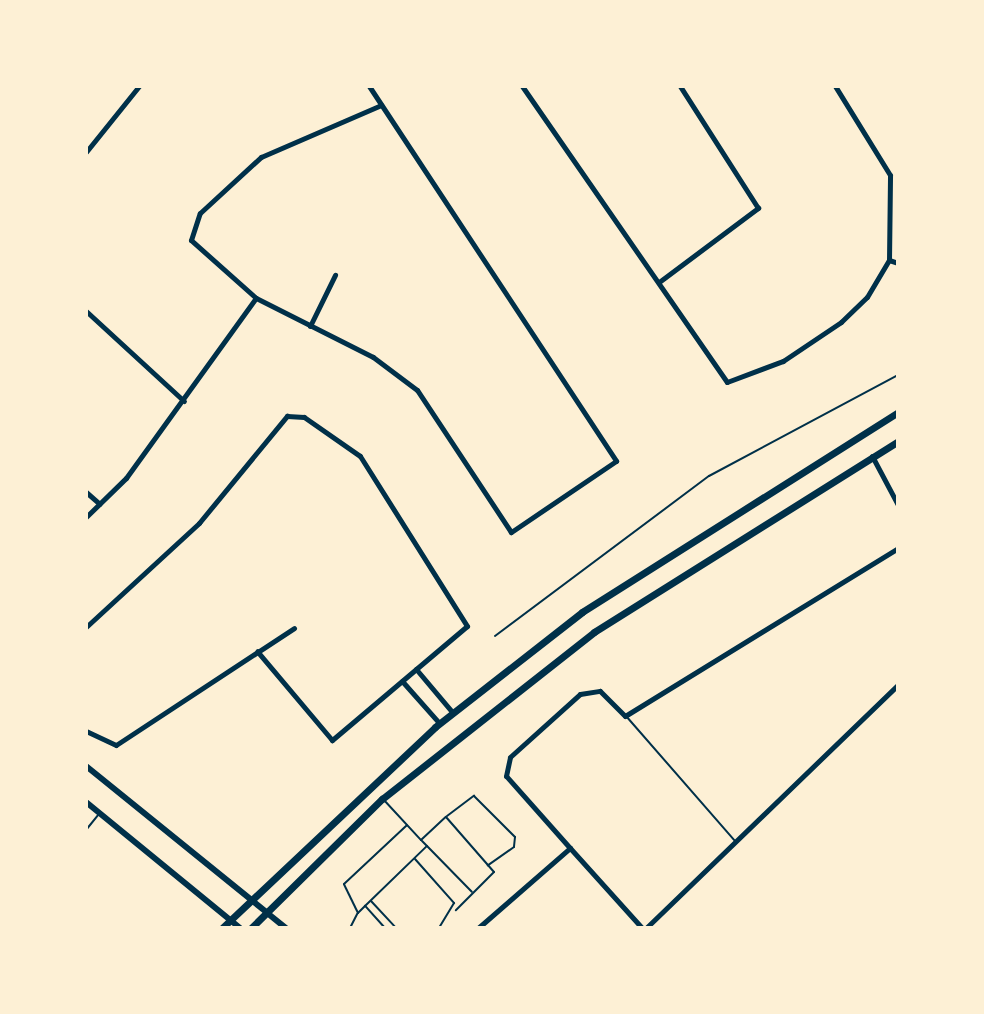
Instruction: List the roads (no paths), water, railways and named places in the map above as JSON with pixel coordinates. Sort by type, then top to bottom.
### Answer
[{"type":"main road","points":[[222,928],[453,713],[673,549],[898,412]]},
{"type":"main road","points":[[251,928],[382,799],[594,632],[898,441]]},
{"type":"main road","points":[[86,766],[286,928]]},
{"type":"main road","points":[[86,802],[240,928]]},
{"type":"street","points":[[86,152],[139,86]]},
{"type":"street","points":[[369,86],[616,461],[511,532],[417,390],[373,357],[256,298],[191,240],[200,213],[261,157],[381,105]]},
{"type":"street","points":[[522,86],[727,382],[783,361],[841,322],[867,297],[889,260],[890,175],[835,86]]},
{"type":"street","points":[[659,282],[758,208],[680,86]]},
{"type":"street","points":[[889,260],[898,263]]},
{"type":"street","points":[[310,326],[335,275]]},
{"type":"street","points":[[86,517],[184,401],[256,298]]},
{"type":"street","points":[[86,311],[184,401]]},
{"type":"street","points":[[86,627],[199,523],[287,416],[304,417],[360,456],[467,626],[332,740],[257,651]]},
{"type":"street","points":[[872,455],[898,505]]},
{"type":"street","points":[[86,492],[100,504]]},
{"type":"street","points":[[898,548],[625,716],[592,688],[503,766],[570,848],[644,928],[898,685]]},
{"type":"street","points":[[86,731],[116,745],[294,628]]},
{"type":"street","points":[[416,669],[453,713]]},
{"type":"street","points":[[402,681],[440,724]]},
{"type":"street","points":[[478,928],[570,848]]},
{"type":"lane","points":[[625,716],[736,842]]},
{"type":"lane","points":[[421,840],[469,796],[515,837],[514,847],[488,865]]},
{"type":"lane","points":[[382,799],[473,893]]},
{"type":"lane","points":[[86,830],[100,813]]},
{"type":"lane","points":[[439,928],[494,872],[446,817]]},
{"type":"lane","points":[[358,913],[344,884],[407,825]]},
{"type":"lane","points":[[350,928],[358,913],[427,846]]},
{"type":"lane","points":[[414,859],[456,910]]},
{"type":"lane","points":[[371,901],[396,928]]},
{"type":"lane","points":[[365,906],[385,928]]}]
